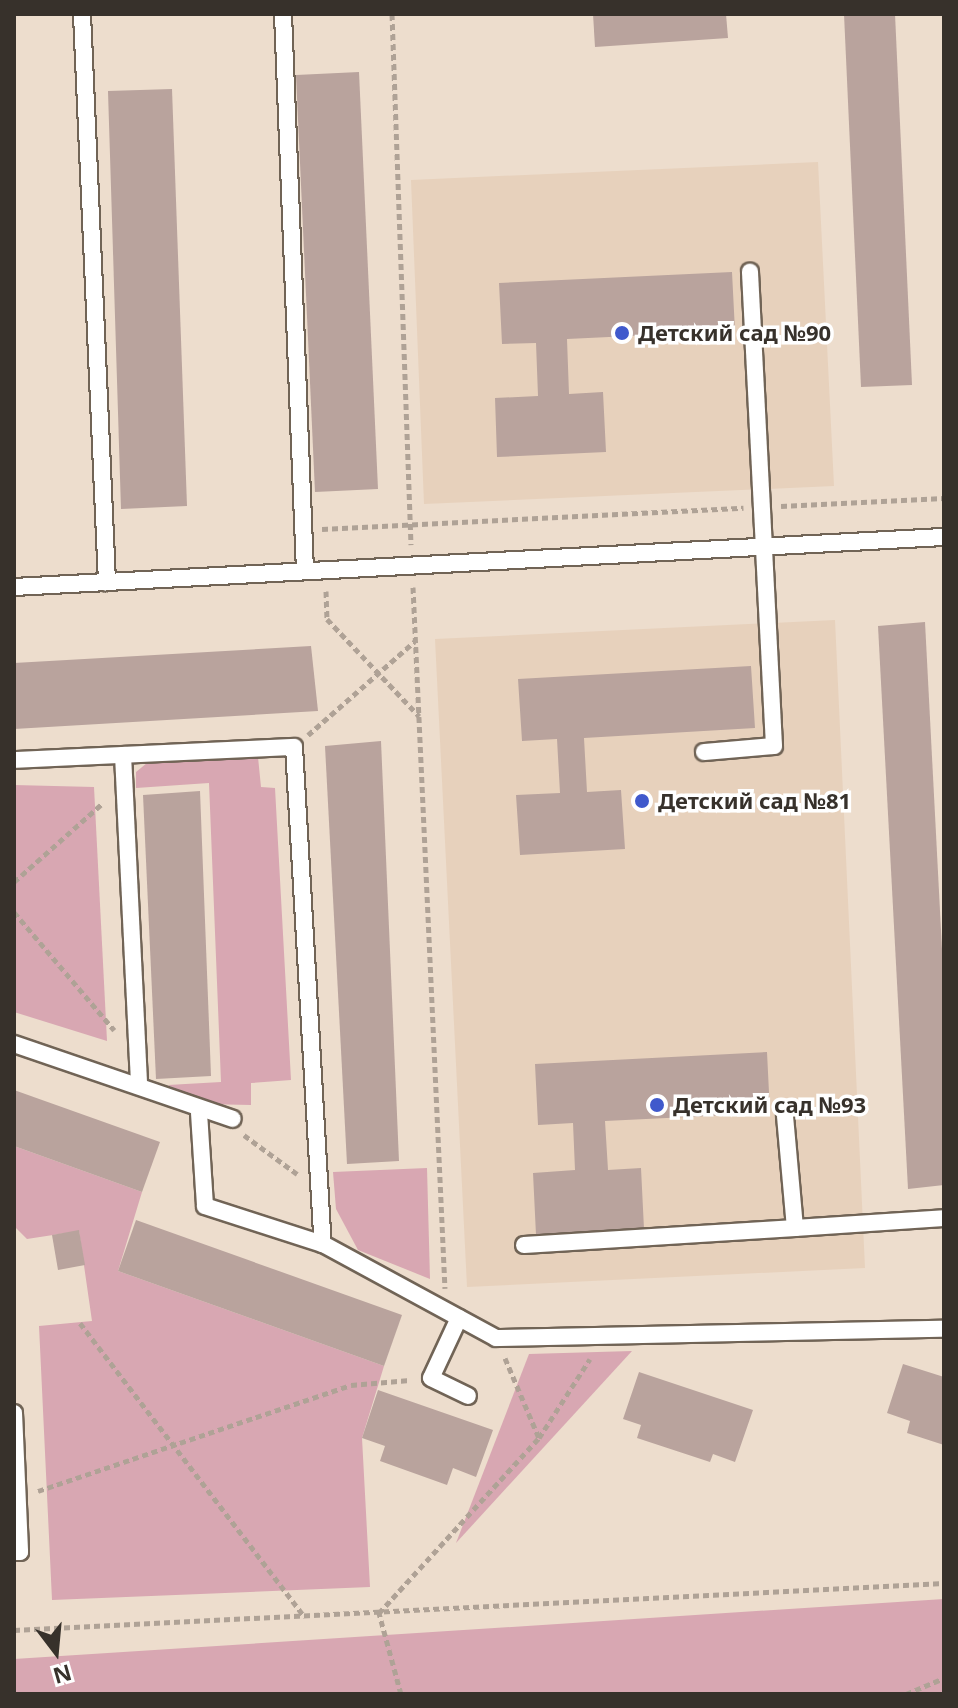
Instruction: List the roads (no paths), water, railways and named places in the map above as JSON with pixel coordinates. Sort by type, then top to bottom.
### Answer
[{"type":"lane","points":[[82,14],[107,582]]},
{"type":"lane","points":[[283,14],[305,571]]},
{"type":"lane","points":[[704,752],[774,746],[750,272]]},
{"type":"lane","points":[[14,587],[944,537]]},
{"type":"lane","points":[[14,760],[294,747],[323,1244]]},
{"type":"lane","points":[[123,755],[139,1086]]},
{"type":"lane","points":[[14,1044],[139,1086],[199,1113],[225,1117]]},
{"type":"lane","points":[[199,1113],[205,1206],[323,1244],[496,1338],[944,1329]]},
{"type":"lane","points":[[785,1116],[795,1228]]},
{"type":"lane","points":[[524,1245],[944,1218]]},
{"type":"lane","points":[[452,1314],[431,1378],[468,1396]]},
{"type":"lane","points":[[14,1413],[20,1552],[14,1552]]},
{"type":"place","name":"Детский сад №90","points":[[622,333]]},
{"type":"place","name":"Детский сад №81","points":[[642,801]]},
{"type":"place","name":"Детский сад №93","points":[[657,1105]]}]
